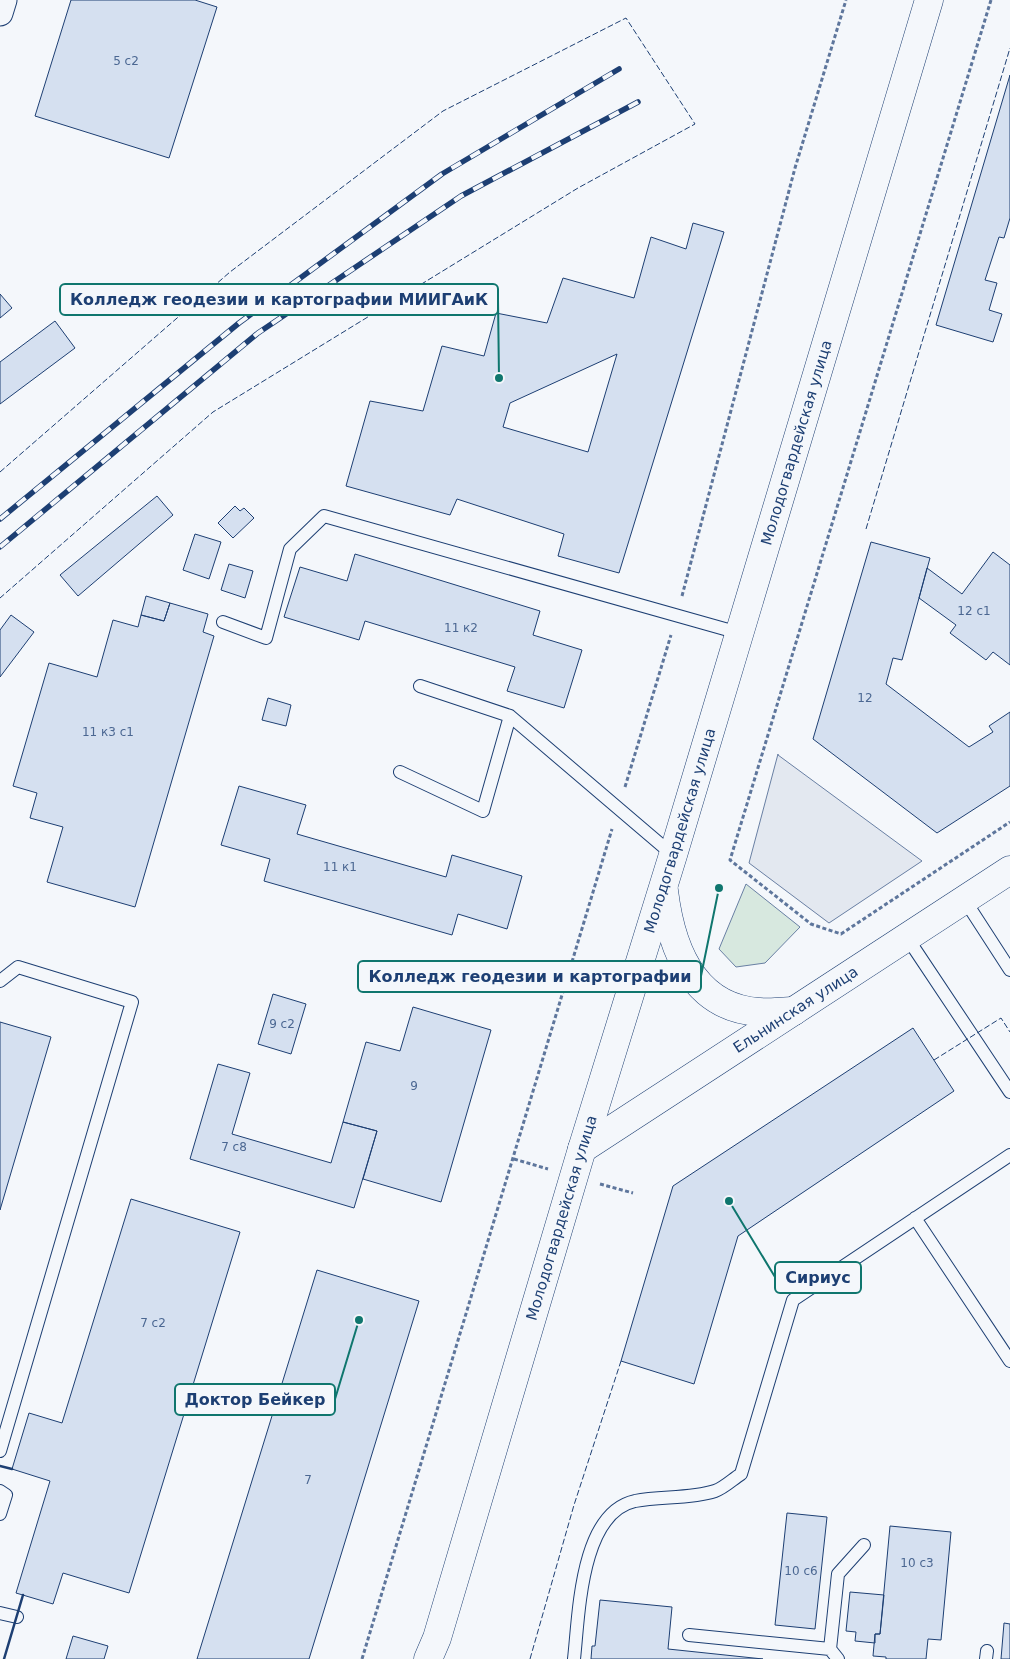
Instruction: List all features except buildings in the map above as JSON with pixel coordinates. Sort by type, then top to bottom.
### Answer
[{"type":"street","points":[[0,13],[4,0]]},
{"type":"street","name":"Молодогвардейская улица","points":[[428,1659],[437,1638],[582,1150],[664,884],[929,0]]},
{"type":"street","name":"Ельнинская улица","points":[[582,1150],[906,936],[1010,870]]},
{"type":"street","points":[[664,884],[668,922],[679,953],[694,980],[710,995],[731,1006],[759,1012],[794,1010]]},
{"type":"lane","points":[[223,622],[266,638],[290,549],[324,516],[739,633]]},
{"type":"lane","points":[[420,686],[510,716],[673,854]]},
{"type":"lane","points":[[400,772],[483,811],[510,716]]},
{"type":"lane","points":[[964,899],[1010,970]]},
{"type":"lane","points":[[906,936],[1010,1092]]},
{"type":"lane","points":[[0,981],[18,967],[132,1002],[0,1451]]},
{"type":"lane","points":[[574,1659],[581,1590],[586,1571],[596,1535],[614,1512],[634,1502],[716,1491],[741,1474],[793,1300],[1010,1155]]},
{"type":"lane","points":[[915,1218],[1010,1361]]},
{"type":"lane","points":[[0,1491],[6,1495],[0,1514]]},
{"type":"lane","points":[[689,1635],[834,1654],[838,1574],[864,1545]]},
{"type":"lane","points":[[0,1613],[17,1617]]},
{"type":"path","points":[[991,0],[730,860],[811,924],[841,934],[1010,822]]},
{"type":"path","points":[[362,1659],[374,1622]]},
{"type":"shaded area","points":[[778,754],[922,861],[829,923],[749,863]]},
{"type":"shaded area","points":[[746,884],[800,927],[765,963],[736,967],[719,949]]},
{"type":"railway","points":[[0,519],[239,323],[442,174],[619,69]]},
{"type":"railway","points":[[0,547],[258,333],[461,196],[638,102]]},
{"type":"fence","points":[[0,472],[230,272],[443,111],[626,18],[695,124],[578,188],[213,412],[0,598]]},
{"type":"fence","points":[[866,529],[1010,48]]},
{"type":"fence","points":[[934,1060],[1001,1018],[1010,1032]]},
{"type":"fence","points":[[530,1659],[574,1505],[621,1361]]},
{"type":"wall","points":[[0,1466],[12,1469]]},
{"type":"wall","points":[[4,1659],[23,1595]]},
{"type":"place","name":"Колледж геодезии и картографии МИИГАиК","points":[[499,378]]},
{"type":"place","name":"Колледж геодезии и картографии","points":[[719,888]]},
{"type":"place","name":"Сириус","points":[[729,1201]]},
{"type":"place","name":"Доктор Бейкер","points":[[359,1320]]}]
